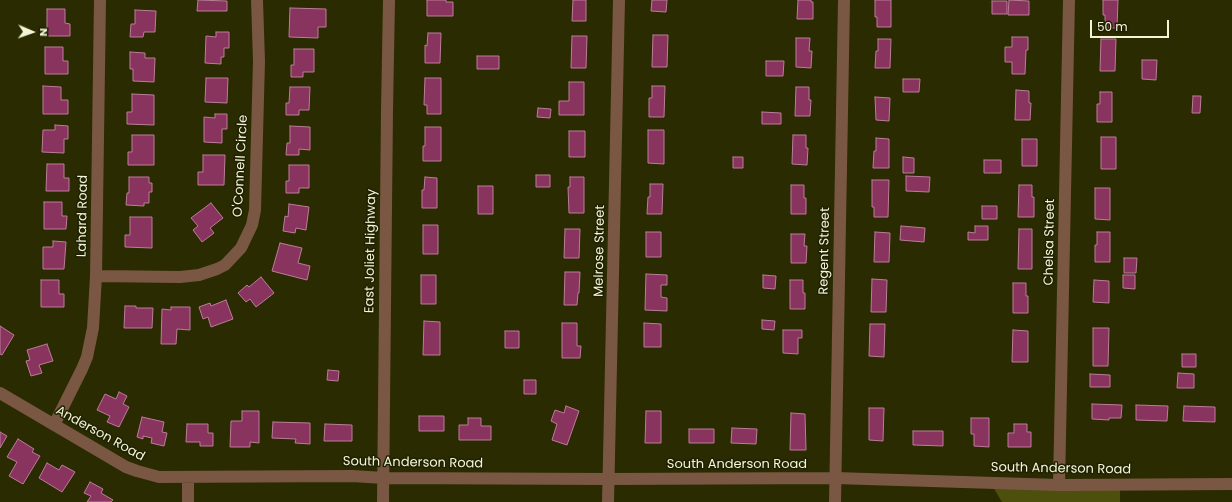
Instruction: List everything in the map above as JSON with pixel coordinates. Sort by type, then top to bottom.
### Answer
[{"type":"street","name":"Lahard Road","points":[[54,425],[87,356],[93,328],[96,276],[100,0]]},
{"type":"street","name":"O'Connell Circle","points":[[96,276],[180,277],[199,275],[225,265],[242,248],[252,225],[256,203],[259,61],[257,0]]},
{"type":"street","name":"East Joliet Highway","points":[[383,502],[389,0]]},
{"type":"street","name":"Melrose Street","points":[[608,502],[619,0]]},
{"type":"street","name":"Regent Street","points":[[835,502],[844,0]]},
{"type":"street","name":"Chelsa Street","points":[[1058,485],[1069,0]]},
{"type":"street","name":"Anderson Road","points":[[0,393],[126,467],[137,471],[159,477],[242,476]]},
{"type":"street","points":[[188,476],[188,502]]},
{"type":"street","name":"South Anderson Road","points":[[242,476],[608,479],[835,478],[1058,485],[1232,484]]},
{"type":"shaded area","points":[[993,487],[1120,488],[1120,502],[1002,502]]},
{"type":"building","points":[[198,0],[227,1],[227,11],[197,11]]},
{"type":"building","points":[[427,0],[446,0],[446,2],[453,2],[453,16],[427,16]]},
{"type":"building","points":[[573,0],[586,0],[586,21],[572,21]]},
{"type":"building","points":[[652,0],[667,0],[666,12],[651,11]]},
{"type":"building","points":[[798,0],[811,0],[811,2],[813,2],[813,19],[797,19]]},
{"type":"building","points":[[875,0],[891,0],[891,27],[877,27],[877,17],[875,17]]},
{"type":"building","points":[[1009,0],[1029,1],[1029,15],[1008,15]]},
{"type":"building","points":[[1103,0],[1118,0],[1117,28],[1105,28]]},
{"type":"building","points":[[992,1],[1007,1],[1007,14],[992,14]]},
{"type":"building","points":[[290,8],[326,9],[326,27],[318,27],[318,38],[289,37]]},
{"type":"building","points":[[47,9],[65,9],[65,23],[70,24],[70,36],[47,36]]},
{"type":"building","points":[[135,10],[156,11],[155,32],[144,32],[143,37],[130,37],[131,24],[135,24]]},
{"type":"building","points":[[216,32],[229,32],[229,48],[224,48],[224,57],[221,57],[221,64],[205,63],[206,36],[216,37]]},
{"type":"building","points":[[428,33],[441,33],[440,63],[425,63],[425,45],[427,46]]},
{"type":"building","points":[[653,35],[668,35],[667,67],[652,67]]},
{"type":"building","points":[[572,36],[587,36],[586,68],[571,68]]},
{"type":"building","points":[[1012,37],[1028,37],[1025,74],[1012,74],[1012,62],[1005,62],[1005,47],[1012,47]]},
{"type":"building","points":[[796,38],[810,38],[809,51],[812,51],[811,68],[796,67]]},
{"type":"building","points":[[878,39],[891,39],[890,68],[875,68],[876,51],[878,51]]},
{"type":"building","points":[[1101,39],[1116,39],[1115,71],[1100,71]]},
{"type":"building","points":[[45,47],[63,47],[63,61],[68,61],[68,74],[45,74]]},
{"type":"building","points":[[294,49],[314,49],[314,72],[303,72],[303,77],[291,77],[291,65],[294,65]]},
{"type":"building","points":[[130,52],[145,53],[145,58],[155,58],[154,82],[133,81],[133,69],[130,69]]},
{"type":"building","points":[[477,56],[499,56],[499,69],[477,69]]},
{"type":"building","points":[[1142,60],[1157,60],[1156,80],[1142,79]]},
{"type":"building","points":[[766,61],[784,61],[783,76],[766,76]]},
{"type":"building","points":[[206,78],[228,78],[227,103],[205,102]]},
{"type":"building","points":[[425,78],[441,78],[441,114],[427,114],[427,105],[424,105]]},
{"type":"building","points":[[903,79],[920,79],[919,92],[903,92]]},
{"type":"building","points":[[569,82],[584,82],[584,115],[559,115],[559,101],[569,101]]},
{"type":"building","points":[[43,86],[61,87],[61,100],[68,100],[68,114],[43,114]]},
{"type":"building","points":[[652,86],[665,86],[664,117],[649,117],[649,98],[652,98]]},
{"type":"building","points":[[290,87],[310,87],[309,110],[299,110],[299,115],[286,115],[286,103],[289,103]]},
{"type":"building","points":[[796,87],[809,87],[809,100],[811,100],[810,116],[795,116]]},
{"type":"building","points":[[1016,90],[1029,91],[1029,103],[1031,103],[1030,120],[1015,120]]},
{"type":"building","points":[[1100,92],[1112,92],[1112,122],[1097,122],[1097,104],[1100,104]]},
{"type":"building","points":[[132,94],[154,95],[154,125],[127,124],[127,112],[132,112]]},
{"type":"building","points":[[1193,96],[1201,96],[1200,113],[1192,113]]},
{"type":"building","points":[[875,97],[890,98],[889,121],[876,120]]},
{"type":"building","points":[[538,108],[551,109],[550,118],[537,117]]},
{"type":"building","points":[[762,112],[781,113],[781,124],[762,124]]},
{"type":"building","points":[[215,114],[227,114],[227,129],[222,129],[222,143],[204,142],[204,117],[215,118]]},
{"type":"building","points":[[55,125],[68,126],[68,139],[64,139],[64,153],[42,152],[43,130],[55,130]]},
{"type":"building","points":[[290,126],[310,127],[310,150],[299,149],[299,155],[286,155],[287,143],[290,143]]},
{"type":"building","points":[[425,127],[441,127],[441,161],[423,161]]},
{"type":"building","points":[[648,130],[664,130],[664,164],[648,163]]},
{"type":"building","points":[[569,131],[585,131],[585,157],[569,157]]},
{"type":"building","points":[[132,135],[154,135],[154,165],[128,165],[128,152],[132,152]]},
{"type":"building","points":[[793,135],[806,135],[806,148],[808,148],[807,165],[792,164]]},
{"type":"building","points":[[1101,137],[1116,137],[1116,169],[1101,169]]},
{"type":"building","points":[[876,138],[889,139],[889,168],[873,168],[874,151],[876,151]]},
{"type":"building","points":[[1022,139],[1037,139],[1037,166],[1022,166]]},
{"type":"building","points":[[203,155],[225,155],[224,185],[198,185],[198,172],[203,172]]},
{"type":"building","points":[[733,157],[743,157],[743,168],[733,168]]},
{"type":"building","points":[[903,157],[914,158],[914,173],[903,173]]},
{"type":"building","points":[[984,160],[1001,160],[1001,173],[984,173]]},
{"type":"building","points":[[47,164],[64,164],[64,178],[69,178],[69,191],[46,191]]},
{"type":"building","points":[[289,165],[309,165],[309,188],[299,188],[299,193],[286,193],[286,181],[289,181]]},
{"type":"building","points":[[536,175],[550,175],[550,187],[536,187]]},
{"type":"building","points":[[906,176],[930,177],[929,192],[906,191]]},
{"type":"building","points":[[129,177],[149,177],[149,183],[152,183],[152,192],[149,192],[149,203],[144,203],[144,206],[126,205],[127,193],[129,193]]},
{"type":"building","points":[[425,177],[437,178],[437,208],[422,208],[422,190],[424,190]]},
{"type":"building","points":[[570,177],[584,177],[584,213],[569,213],[568,187],[570,187]]},
{"type":"building","points":[[872,180],[889,180],[888,217],[874,217],[874,207],[872,207]]},
{"type":"building","points":[[650,184],[663,184],[662,214],[647,214],[648,197],[650,197]]},
{"type":"building","points":[[791,185],[804,185],[806,214],[791,214]]},
{"type":"building","points":[[1019,185],[1032,185],[1032,197],[1034,197],[1034,217],[1018,217]]},
{"type":"building","points":[[478,186],[493,186],[493,214],[478,214]]},
{"type":"building","points":[[1095,188],[1110,188],[1110,220],[1095,219]]},
{"type":"building","points":[[44,202],[62,202],[62,216],[67,216],[66,229],[44,229]]},
{"type":"building","points":[[211,203],[223,218],[210,228],[214,233],[202,242],[193,230],[198,226],[191,218]]},
{"type":"building","points":[[289,204],[309,207],[306,230],[296,228],[295,233],[283,231],[285,216],[288,217]]},
{"type":"building","points":[[982,206],[997,206],[997,219],[982,219]]},
{"type":"building","points":[[130,217],[152,217],[152,248],[125,247],[125,235],[130,235]]},
{"type":"building","points":[[423,225],[438,225],[438,254],[423,254]]},
{"type":"building","points":[[901,226],[925,228],[924,242],[900,240]]},
{"type":"building","points":[[975,226],[988,226],[988,240],[968,240],[968,232],[975,233]]},
{"type":"building","points":[[565,229],[580,229],[579,258],[564,258]]},
{"type":"building","points":[[1019,229],[1032,229],[1032,269],[1018,269]]},
{"type":"building","points":[[646,232],[661,232],[661,257],[646,257]]},
{"type":"building","points":[[875,232],[890,233],[889,262],[874,262]]},
{"type":"building","points":[[1097,232],[1110,232],[1110,262],[1095,262]]},
{"type":"building","points":[[791,234],[805,234],[804,246],[807,246],[806,263],[791,263]]},
{"type":"building","points":[[53,241],[66,242],[64,269],[43,269],[43,247],[53,247]]},
{"type":"building","points":[[280,243],[302,248],[298,263],[310,266],[307,280],[272,271]]},
{"type":"building","points":[[1124,258],[1137,258],[1136,273],[1124,273]]},
{"type":"building","points":[[565,272],[580,272],[577,305],[564,305]]},
{"type":"building","points":[[646,274],[667,275],[667,285],[661,285],[661,297],[667,298],[667,311],[645,310]]},
{"type":"building","points":[[421,275],[436,275],[436,304],[421,304]]},
{"type":"building","points":[[763,275],[776,276],[775,289],[763,288]]},
{"type":"building","points":[[1123,275],[1135,275],[1135,289],[1123,288]]},
{"type":"building","points":[[261,277],[274,293],[256,307],[250,299],[246,302],[238,293],[247,285],[249,287]]},
{"type":"building","points":[[872,279],[887,280],[886,312],[871,312]]},
{"type":"building","points":[[41,280],[59,280],[59,294],[64,294],[64,307],[41,307]]},
{"type":"building","points":[[790,280],[803,280],[805,309],[790,309]]},
{"type":"building","points":[[1094,280],[1109,281],[1109,303],[1093,302]]},
{"type":"building","points":[[1013,283],[1026,283],[1028,313],[1013,313]]},
{"type":"building","points":[[226,300],[233,319],[211,327],[208,317],[203,319],[199,307],[210,303],[211,306]]},
{"type":"building","points":[[125,306],[136,306],[136,308],[153,308],[152,328],[124,328]]},
{"type":"building","points":[[171,307],[190,307],[190,330],[177,329],[176,344],[161,344],[162,309],[171,310]]},
{"type":"building","points":[[762,320],[775,321],[774,330],[762,329]]},
{"type":"building","points":[[424,321],[440,322],[440,355],[423,355]]},
{"type":"building","points":[[562,323],[577,323],[577,346],[581,346],[580,358],[562,358]]},
{"type":"building","points":[[644,323],[661,324],[661,347],[644,347]]},
{"type":"building","points":[[870,324],[885,324],[884,357],[869,356]]},
{"type":"building","points":[[0,326],[14,335],[2,355],[0,354]]},
{"type":"building","points":[[1093,328],[1109,328],[1108,366],[1093,366]]},
{"type":"building","points":[[783,330],[802,330],[802,338],[798,338],[798,354],[783,353]]},
{"type":"building","points":[[1013,330],[1028,331],[1028,362],[1012,362]]},
{"type":"building","points":[[505,331],[519,331],[519,348],[505,348]]},
{"type":"building","points":[[47,344],[53,361],[39,365],[42,373],[31,376],[26,361],[30,360],[27,350]]},
{"type":"building","points":[[1182,354],[1196,354],[1196,367],[1182,367]]},
{"type":"building","points":[[328,370],[339,371],[338,381],[327,380]]},
{"type":"building","points":[[1178,373],[1194,374],[1194,388],[1177,388]]},
{"type":"building","points":[[1090,374],[1110,375],[1110,387],[1090,387]]},
{"type":"building","points":[[524,380],[536,380],[536,394],[524,394]]},
{"type":"building","points":[[119,392],[127,396],[123,404],[129,407],[119,427],[107,422],[110,416],[97,410],[105,394],[116,399]]},
{"type":"building","points":[[1092,404],[1122,405],[1121,418],[1109,418],[1109,420],[1092,419]]},
{"type":"building","points":[[1136,405],[1168,406],[1167,421],[1136,420]]},
{"type":"building","points":[[566,406],[579,411],[567,445],[552,440],[557,424],[551,421],[555,410],[564,413]]},
{"type":"building","points":[[1184,406],[1215,407],[1215,422],[1183,421]]},
{"type":"building","points":[[869,408],[884,408],[883,441],[869,440]]},
{"type":"building","points":[[242,411],[259,411],[259,443],[250,442],[250,447],[230,447],[231,421],[242,421]]},
{"type":"building","points":[[646,411],[661,411],[661,443],[645,443]]},
{"type":"building","points":[[791,413],[805,414],[806,450],[790,450]]},
{"type":"building","points":[[419,416],[444,416],[444,431],[419,431]]},
{"type":"building","points":[[142,417],[164,422],[162,432],[167,433],[164,446],[151,443],[152,438],[143,436],[143,439],[137,437]]},
{"type":"building","points":[[468,418],[481,418],[481,426],[491,426],[491,440],[459,440],[459,425],[468,425]]},
{"type":"building","points":[[971,418],[989,418],[989,447],[974,446],[974,434],[971,434]]},
{"type":"building","points":[[273,422],[310,423],[310,444],[295,443],[296,439],[272,438]]},
{"type":"building","points":[[187,424],[208,424],[208,433],[213,433],[213,446],[200,446],[200,442],[186,442]]},
{"type":"building","points":[[325,424],[352,425],[352,441],[324,441]]},
{"type":"building","points":[[1014,424],[1027,424],[1027,432],[1031,432],[1031,447],[1008,447],[1008,433],[1014,433]]},
{"type":"building","points":[[732,428],[757,429],[756,444],[731,443]]},
{"type":"building","points":[[689,429],[714,429],[714,443],[689,443]]},
{"type":"building","points":[[913,431],[943,431],[943,446],[913,445]]},
{"type":"building","points":[[0,432],[7,436],[0,448]]},
{"type":"building","points":[[18,439],[34,449],[32,452],[40,456],[23,484],[9,476],[17,462],[7,457]]},
{"type":"building","points":[[47,463],[59,470],[62,465],[75,472],[62,492],[39,478]]},
{"type":"building","points":[[90,482],[103,489],[101,493],[113,500],[111,502],[87,502],[91,496],[84,493]]}]
